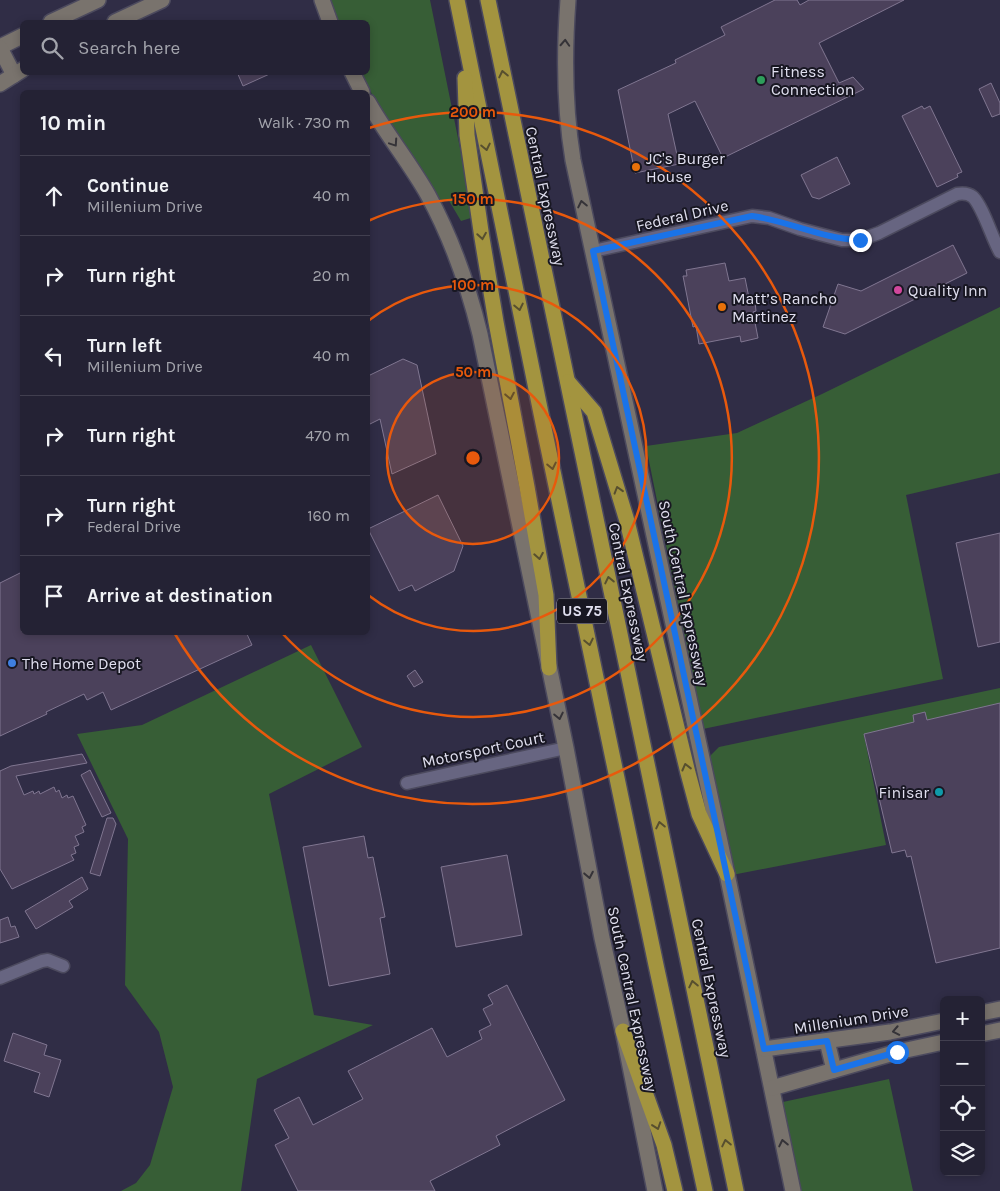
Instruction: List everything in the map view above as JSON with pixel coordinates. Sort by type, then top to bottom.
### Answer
[{"type":"highway","name":"US 75","points":[[457,0],[656,964],[705,1191]]},
{"type":"highway","name":"Central Expressway","points":[[488,0],[736,1191]]},
{"type":"highway","points":[[463,31],[467,135],[496,322],[528,487],[546,595],[549,668]]},
{"type":"highway","points":[[567,380],[594,412],[627,521],[699,814],[727,874]]},
{"type":"highway","points":[[623,1031],[664,1145],[675,1191]]},
{"type":"main road","points":[[55,20],[98,0]]},
{"type":"main road","points":[[119,20],[162,0]]},
{"type":"main road","points":[[322,0],[329,20]]},
{"type":"main road","name":"South Central Expressway","points":[[568,0],[565,80],[568,132],[727,874],[792,1191]]},
{"type":"main road","points":[[0,84],[18,72],[0,47],[20,37]]},
{"type":"main road","points":[[354,75],[361,90]]},
{"type":"main road","name":"South Central Expressway","points":[[370,105],[428,195],[460,263],[480,334],[566,748],[602,938],[623,1031],[654,1191]]},
{"type":"main road","points":[[985,1012],[1000,1009]]},
{"type":"main road","name":"Millenium Drive","points":[[764,1049],[890,1032],[940,1022]]},
{"type":"main road","points":[[985,1033],[1000,1030]]},
{"type":"main road","points":[[827,1041],[834,1070]]},
{"type":"main road","points":[[772,1088],[897,1052],[940,1043]]},
{"type":"street","name":"Federal Drive","points":[[593,251],[752,216],[768,218],[842,240],[860,240],[879,233],[958,194],[965,193],[972,196],[978,204],[1000,252]]},
{"type":"street","name":"Motorsport Court","points":[[407,782],[566,748]]},
{"type":"street","points":[[0,978],[42,961],[48,960],[63,966]]},
{"type":"green space","points":[[331,0],[430,0],[474,217],[461,221],[448,199],[441,203],[385,117],[361,75],[370,75],[370,20],[337,20]]},
{"type":"green space","points":[[1000,307],[1000,473],[906,495],[943,679],[703,729],[646,446],[737,433],[822,394]]},
{"type":"green space","points":[[311,645],[362,747],[269,794],[314,1015],[373,1025],[257,1079],[241,1191],[121,1191],[136,1183],[150,1165],[173,1087],[159,1032],[125,985],[128,839],[77,734],[142,725]]},
{"type":"green space","points":[[1000,688],[1000,706],[864,735],[886,845],[732,875],[709,760],[719,747]]},
{"type":"green space","points":[[889,1079],[913,1191],[799,1191],[782,1108],[783,1102]]},
{"type":"building","name":"Fitness Connection","points":[[775,0],[797,0],[800,5],[809,0],[904,0],[819,43],[839,83],[853,77],[864,89],[723,158],[695,101],[668,114],[679,164],[635,173],[618,90],[676,63],[675,60],[725,35],[721,27]]},
{"type":"building","points":[[238,75],[267,75],[243,86]]},
{"type":"building","points":[[991,83],[1000,103],[1000,114],[992,117],[979,89]]},
{"type":"building","points":[[922,106],[924,109],[930,106],[962,172],[957,174],[958,177],[937,187],[902,116]]},
{"type":"building","points":[[837,157],[850,184],[819,199],[812,197],[801,175]]},
{"type":"building","name":"Quality Inn","points":[[953,245],[967,273],[845,334],[823,327],[838,284],[861,291]]},
{"type":"building","name":"Matt’s Rancho Martinez","points":[[725,263],[729,281],[745,278],[750,303],[755,302],[756,311],[753,312],[758,338],[741,342],[740,336],[699,344],[696,326],[693,327],[683,276],[687,276],[686,270]]},
{"type":"building","points":[[403,359],[417,365],[436,454],[392,474],[380,419],[370,424],[370,375]]},
{"type":"building","points":[[438,495],[463,546],[454,571],[415,591],[412,585],[399,591],[370,533],[370,528]]},
{"type":"building","points":[[1000,533],[1000,642],[978,647],[956,543]]},
{"type":"building","points":[[20,573],[20,635],[247,635],[252,645],[111,710],[103,692],[87,700],[84,694],[0,736],[0,583]]},
{"type":"building","points":[[415,670],[423,682],[414,687],[407,676]]},
{"type":"building","name":"Finisar","points":[[1000,703],[1000,948],[936,963],[911,856],[907,857],[905,850],[892,853],[864,734],[914,722],[913,715],[925,712],[927,720]]},
{"type":"building","points":[[82,754],[87,763],[16,776],[24,795],[33,791],[34,794],[39,791],[40,794],[54,787],[56,792],[59,790],[62,798],[67,795],[68,798],[73,796],[86,825],[82,827],[84,832],[75,836],[79,845],[74,847],[76,853],[71,855],[74,860],[12,889],[0,869],[0,771],[11,766]]},
{"type":"building","points":[[90,770],[111,813],[102,817],[81,775]]},
{"type":"building","points":[[107,818],[113,818],[116,824],[100,876],[90,873]]},
{"type":"building","points":[[364,836],[368,858],[373,857],[385,917],[380,918],[390,974],[329,986],[303,847]]},
{"type":"building","points":[[507,855],[522,935],[456,947],[441,867]]},
{"type":"building","points":[[82,877],[88,889],[69,901],[73,907],[36,929],[25,911]]},
{"type":"building","points":[[8,917],[11,927],[15,926],[19,937],[0,943],[0,920]]},
{"type":"building","points":[[507,985],[565,1100],[496,1136],[500,1145],[430,1181],[435,1191],[298,1191],[275,1145],[289,1138],[274,1110],[299,1097],[313,1125],[363,1099],[348,1071],[432,1028],[447,1057],[482,1039],[479,1031],[491,1025],[483,1009],[493,1004],[488,995]]},
{"type":"building","points":[[13,1033],[47,1045],[44,1055],[61,1060],[49,1097],[34,1092],[40,1073],[4,1061]]},
{"type":"place","name":"Fitness Connection","points":[[761,80]]},
{"type":"place","name":"JC's Burger House","points":[[636,167]]},
{"type":"place","name":"Quality Inn","points":[[898,290]]},
{"type":"place","name":"Matt’s Rancho Martinez","points":[[722,307]]},
{"type":"place","name":"The Home Depot","points":[[12,663]]},
{"type":"place","name":"Finisar","points":[[939,792]]},
{"type":"route","points":[[860,240],[842,240],[768,218],[752,216],[593,251],[664,590],[764,1049],[827,1041],[834,1070],[897,1052]]}]
